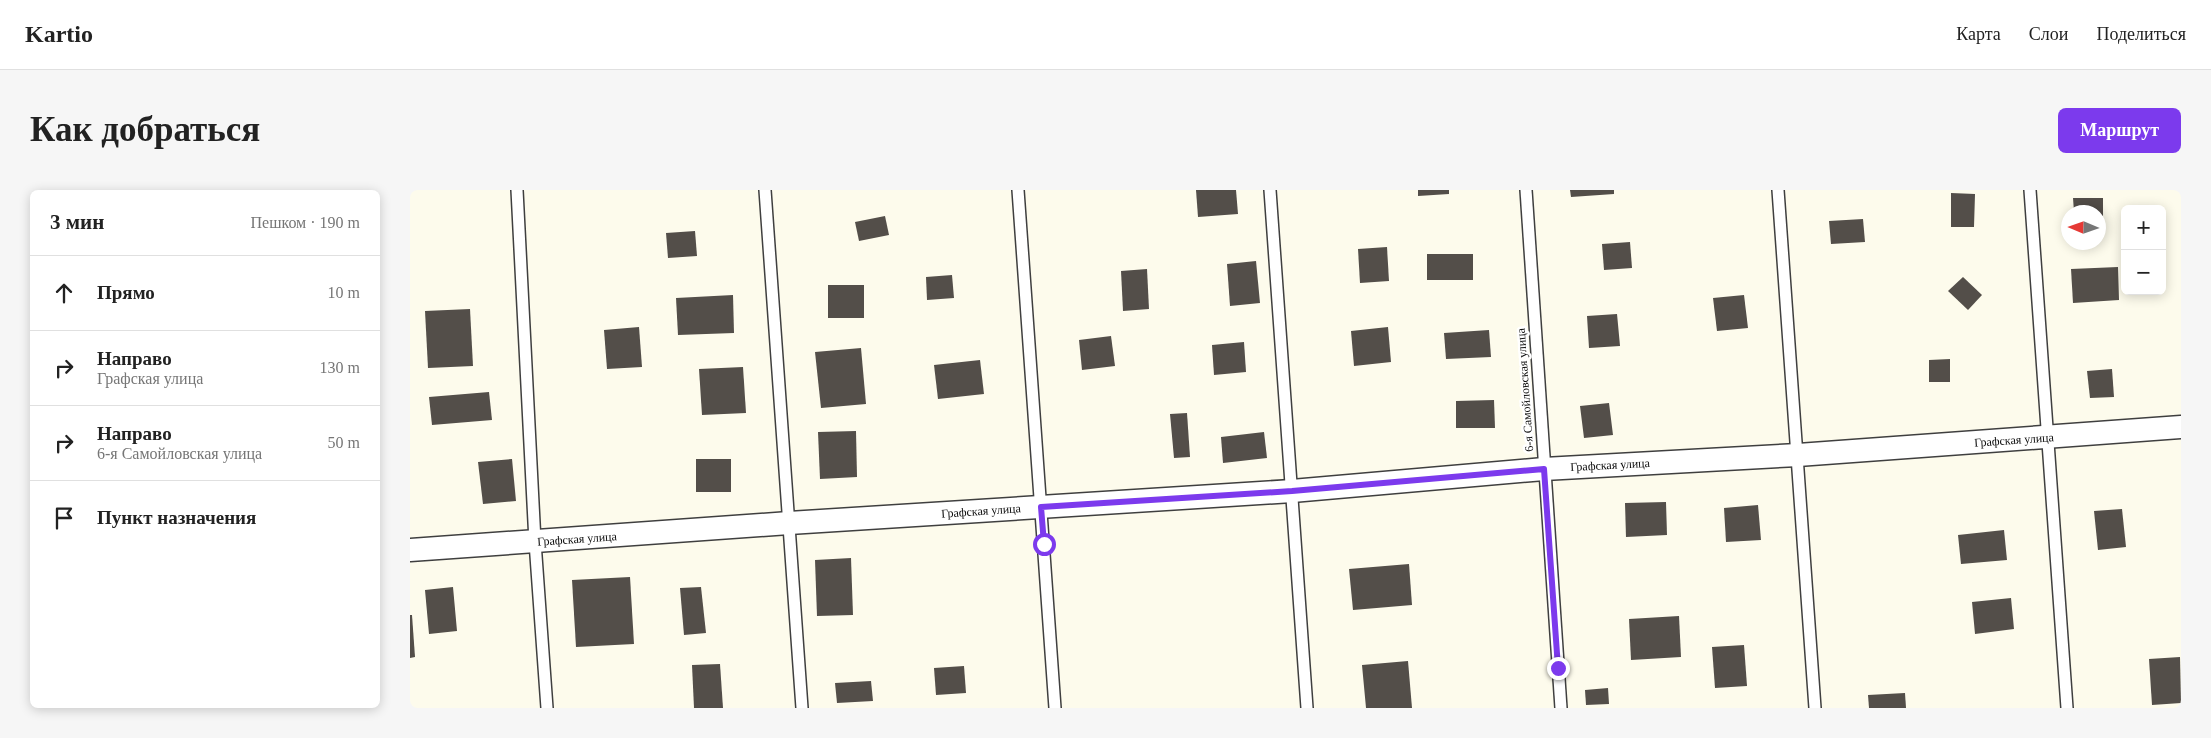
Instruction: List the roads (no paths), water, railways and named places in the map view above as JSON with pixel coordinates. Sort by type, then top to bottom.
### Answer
[{"type":"street","name":"Графская улица","points":[[410,550],[789,523],[1292,491],[1544,469],[1798,455],[2181,427]]},
{"type":"lane","points":[[517,190],[535,542],[547,708]]},
{"type":"lane","points":[[765,190],[802,708]]},
{"type":"lane","points":[[1018,190],[1055,708]]},
{"type":"lane","points":[[1270,190],[1307,708]]},
{"type":"lane","name":"6-я Самойловская улица","points":[[1526,190],[1561,708]]},
{"type":"lane","points":[[1778,190],[1815,708]]},
{"type":"lane","points":[[2030,190],[2067,708]]}]
